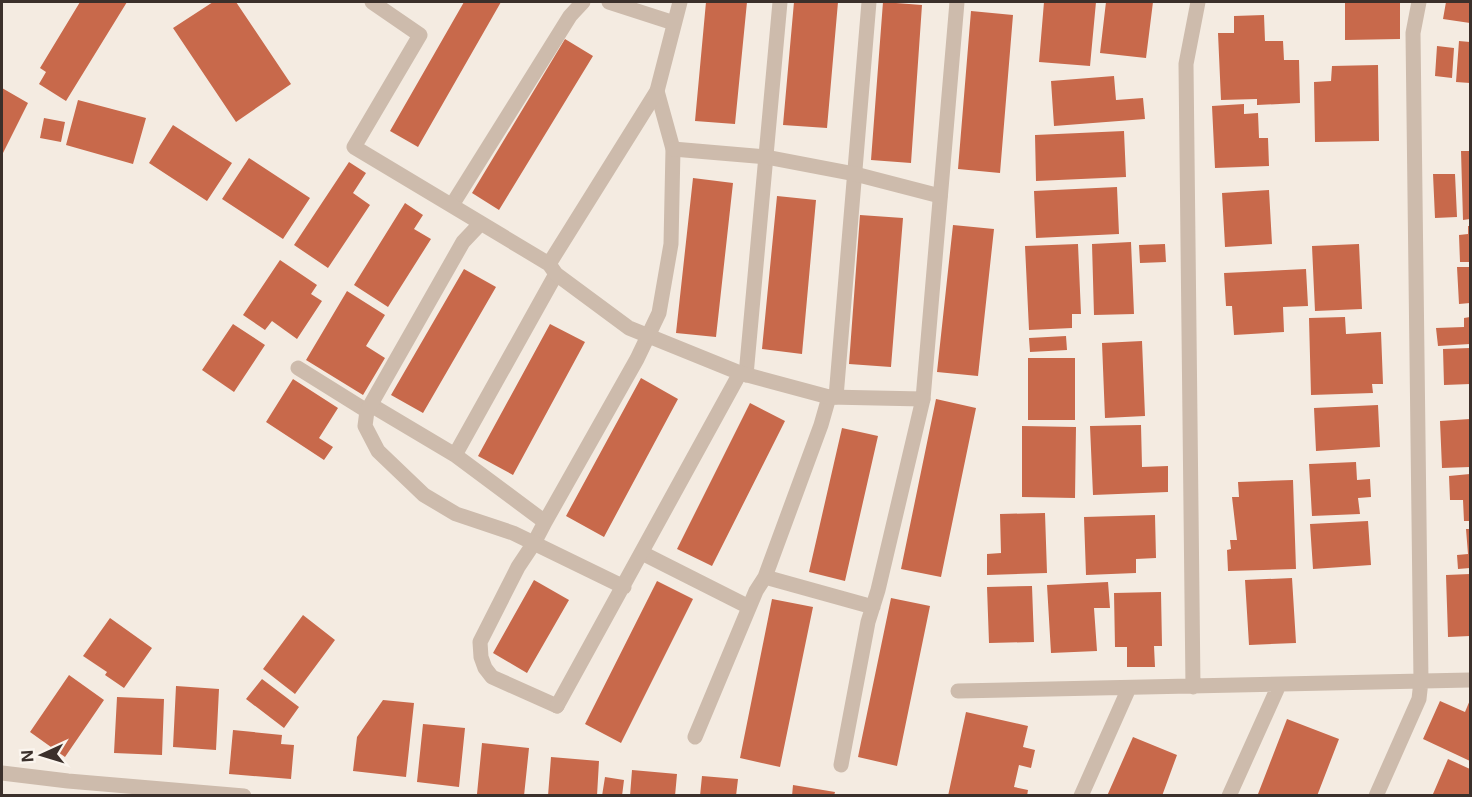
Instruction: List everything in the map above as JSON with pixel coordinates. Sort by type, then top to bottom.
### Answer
[{"type":"street","points":[[372,2],[420,35],[354,147],[553,269],[629,328],[649,337],[743,374],[833,397],[923,399]]},
{"type":"street","points":[[452,205],[570,16],[583,2]]},
{"type":"street","points":[[609,2],[674,23]]},
{"type":"street","points":[[455,455],[553,269],[657,91],[680,2]]},
{"type":"street","points":[[657,91],[673,149],[672,244],[659,313],[649,337],[534,543],[518,567],[480,642],[481,657],[492,677],[557,706],[743,374],[780,2]]},
{"type":"street","points":[[695,737],[756,591],[765,578],[833,397],[869,2]]},
{"type":"street","points":[[841,765],[868,622],[923,399],[957,2]]},
{"type":"street","points":[[1193,687],[1186,64],[1198,2]]},
{"type":"street","points":[[1376,795],[1419,699],[1421,681],[1413,33],[1419,2]]},
{"type":"street","points":[[673,149],[766,158],[855,174],[940,196]]},
{"type":"street","points":[[481,223],[463,242],[369,408],[365,426],[378,451],[424,495],[456,514],[513,533],[624,587]]},
{"type":"street","points":[[298,368],[455,455],[545,522]]},
{"type":"street","points":[[642,554],[749,607]]},
{"type":"street","points":[[765,578],[873,607]]},
{"type":"street","points":[[958,691],[1470,680]]},
{"type":"street","points":[[1228,795],[1278,685]]},
{"type":"street","points":[[1081,795],[1129,688]]},
{"type":"street","points":[[2,773],[68,781],[244,795]]},
{"type":"building","points":[[80,2],[127,2],[66,101],[39,84],[46,72],[40,68]]},
{"type":"building","points":[[213,2],[236,2],[291,84],[236,122],[173,28]]},
{"type":"building","points":[[464,2],[501,2],[418,147],[390,131]]},
{"type":"building","points":[[706,2],[747,2],[735,124],[695,121]]},
{"type":"building","points":[[794,2],[838,2],[827,128],[783,125]]},
{"type":"building","points":[[883,2],[922,5],[911,163],[871,160]]},
{"type":"building","points":[[1044,2],[1096,2],[1090,66],[1039,62]]},
{"type":"building","points":[[1106,2],[1153,2],[1146,58],[1100,53]]},
{"type":"building","points":[[1345,2],[1400,2],[1400,39],[1345,40]]},
{"type":"building","points":[[1446,2],[1470,2],[1470,23],[1443,19]]},
{"type":"building","points":[[971,11],[1013,15],[1000,173],[958,169]]},
{"type":"building","points":[[1264,15],[1265,41],[1283,41],[1284,60],[1299,60],[1300,103],[1257,105],[1257,99],[1221,100],[1218,33],[1234,33],[1234,16]]},
{"type":"building","points":[[565,39],[593,56],[499,210],[472,193]]},
{"type":"building","points":[[1459,41],[1470,42],[1470,83],[1456,82]]},
{"type":"building","points":[[1437,46],[1454,48],[1452,78],[1435,76]]},
{"type":"building","points":[[1378,65],[1379,141],[1315,142],[1314,82],[1331,81],[1332,66]]},
{"type":"building","points":[[1114,76],[1116,100],[1143,98],[1145,119],[1054,126],[1051,81]]},
{"type":"building","points":[[2,88],[28,103],[2,155]]},
{"type":"building","points":[[78,100],[146,118],[133,164],[66,145]]},
{"type":"building","points":[[1244,104],[1244,114],[1258,113],[1259,138],[1268,138],[1269,166],[1215,168],[1212,106]]},
{"type":"building","points":[[44,118],[65,122],[61,142],[40,138]]},
{"type":"building","points":[[173,125],[232,163],[207,201],[149,163]]},
{"type":"building","points":[[1124,131],[1126,177],[1036,181],[1035,135]]},
{"type":"building","points":[[1461,151],[1470,151],[1470,219],[1463,220]]},
{"type":"building","points":[[249,158],[310,198],[283,239],[222,199]]},
{"type":"building","points":[[349,162],[366,173],[353,193],[370,205],[328,268],[294,245]]},
{"type":"building","points":[[1433,174],[1455,174],[1457,217],[1435,218]]},
{"type":"building","points":[[693,178],[733,183],[716,337],[676,333]]},
{"type":"building","points":[[1117,187],[1119,234],[1036,238],[1034,191]]},
{"type":"building","points":[[1269,190],[1272,244],[1225,247],[1222,193]]},
{"type":"building","points":[[777,196],[816,200],[802,354],[762,349]]},
{"type":"building","points":[[405,203],[423,215],[414,229],[431,239],[388,307],[354,285]]},
{"type":"building","points":[[860,215],[903,218],[891,367],[849,364]]},
{"type":"building","points":[[953,225],[994,229],[978,376],[937,372]]},
{"type":"building","points":[[1468,226],[1470,226],[1470,262],[1460,262],[1459,235],[1468,234]]},
{"type":"building","points":[[1131,242],[1134,314],[1094,315],[1092,244]]},
{"type":"building","points":[[1078,244],[1081,314],[1072,314],[1072,328],[1029,330],[1025,246]]},
{"type":"building","points":[[1165,244],[1166,262],[1140,263],[1139,245]]},
{"type":"building","points":[[1359,244],[1362,309],[1315,311],[1312,246]]},
{"type":"building","points":[[280,260],[317,285],[311,294],[322,301],[297,339],[272,321],[265,330],[243,315]]},
{"type":"building","points":[[1457,267],[1470,267],[1470,303],[1459,304]]},
{"type":"building","points":[[464,269],[496,287],[423,413],[391,395]]},
{"type":"building","points":[[1306,269],[1308,306],[1283,307],[1284,332],[1234,335],[1232,306],[1226,306],[1224,273]]},
{"type":"building","points":[[347,291],[385,315],[366,346],[385,358],[363,395],[306,360]]},
{"type":"building","points":[[1345,317],[1346,334],[1381,332],[1383,384],[1372,384],[1373,393],[1311,395],[1309,318]]},
{"type":"building","points":[[1470,317],[1470,344],[1438,346],[1436,328],[1464,327],[1464,318]]},
{"type":"building","points":[[233,324],[265,345],[234,392],[202,370]]},
{"type":"building","points":[[550,324],[585,342],[513,475],[478,456]]},
{"type":"building","points":[[1066,336],[1067,350],[1030,352],[1029,338]]},
{"type":"building","points":[[1142,341],[1145,416],[1105,418],[1102,343]]},
{"type":"building","points":[[1470,348],[1470,384],[1444,385],[1443,349]]},
{"type":"building","points":[[1028,358],[1075,358],[1075,420],[1028,420]]},
{"type":"building","points":[[641,378],[678,399],[604,537],[566,516]]},
{"type":"building","points":[[293,379],[338,408],[319,438],[333,447],[324,460],[266,422]]},
{"type":"building","points":[[936,399],[976,408],[941,577],[901,569]]},
{"type":"building","points":[[750,403],[785,421],[712,566],[677,549]]},
{"type":"building","points":[[1378,405],[1380,447],[1316,451],[1314,408]]},
{"type":"building","points":[[1470,419],[1470,467],[1442,468],[1440,421]]},
{"type":"building","points":[[1141,425],[1142,467],[1168,466],[1168,492],[1093,495],[1090,426]]},
{"type":"building","points":[[1022,426],[1076,427],[1075,498],[1022,497]]},
{"type":"building","points":[[842,428],[878,436],[845,581],[809,572]]},
{"type":"building","points":[[1356,462],[1357,480],[1370,479],[1371,497],[1358,498],[1360,514],[1312,516],[1309,464]]},
{"type":"building","points":[[1470,474],[1470,521],[1464,521],[1463,500],[1450,500],[1449,476]]},
{"type":"building","points":[[1293,480],[1296,569],[1228,571],[1227,550],[1231,549],[1230,540],[1237,540],[1232,497],[1239,497],[1238,482]]},
{"type":"building","points":[[1045,513],[1047,573],[987,575],[987,554],[1001,553],[1000,514]]},
{"type":"building","points":[[1155,515],[1156,558],[1136,559],[1136,573],[1086,575],[1084,517]]},
{"type":"building","points":[[1368,521],[1371,565],[1313,569],[1310,524]]},
{"type":"building","points":[[1466,529],[1470,529],[1470,568],[1458,569],[1457,555],[1468,554]]},
{"type":"building","points":[[1470,574],[1470,636],[1448,637],[1446,575]]},
{"type":"building","points":[[1292,578],[1296,643],[1249,645],[1245,580]]},
{"type":"building","points":[[534,580],[569,600],[527,673],[493,653]]},
{"type":"building","points":[[657,581],[693,599],[621,743],[585,724]]},
{"type":"building","points":[[1108,582],[1110,608],[1094,608],[1097,651],[1051,653],[1047,585]]},
{"type":"building","points":[[1032,586],[1034,642],[989,643],[987,587]]},
{"type":"building","points":[[1161,592],[1162,646],[1154,646],[1155,667],[1127,667],[1127,647],[1115,647],[1114,593]]},
{"type":"building","points":[[891,598],[930,606],[897,766],[858,757]]},
{"type":"building","points":[[772,599],[813,607],[780,767],[740,758]]},
{"type":"building","points":[[303,615],[335,640],[295,694],[263,669]]},
{"type":"building","points":[[110,618],[152,648],[124,688],[105,675],[107,672],[83,656]]},
{"type":"building","points":[[69,675],[104,700],[65,757],[30,732]]},
{"type":"building","points":[[262,679],[299,707],[284,728],[246,699]]},
{"type":"building","points":[[176,686],[219,689],[216,750],[173,747]]},
{"type":"building","points":[[117,697],[164,699],[162,755],[114,753]]},
{"type":"building","points":[[383,700],[414,703],[406,777],[353,771],[357,737]]},
{"type":"building","points":[[1470,700],[1470,761],[1423,739],[1440,701],[1465,712]]},
{"type":"building","points":[[966,712],[1028,726],[1023,747],[1035,750],[1031,768],[1019,765],[1014,787],[1028,790],[1027,796],[948,796]]},
{"type":"building","points":[[1287,719],[1339,739],[1317,796],[1258,794]]},
{"type":"building","points":[[423,724],[465,728],[459,787],[417,782]]},
{"type":"building","points":[[233,730],[282,735],[281,744],[294,745],[291,779],[229,774]]},
{"type":"building","points":[[1133,737],[1177,755],[1162,796],[1107,796]]},
{"type":"building","points":[[482,743],[529,748],[524,796],[477,794]]},
{"type":"building","points":[[551,757],[599,761],[597,796],[548,796]]},
{"type":"building","points":[[1448,759],[1470,769],[1470,796],[1433,794]]},
{"type":"building","points":[[632,770],[677,774],[675,796],[630,796]]},
{"type":"building","points":[[702,776],[738,779],[736,796],[700,796]]},
{"type":"building","points":[[605,777],[624,780],[622,796],[602,796]]},
{"type":"building","points":[[793,785],[835,792],[834,796],[792,796]]}]
